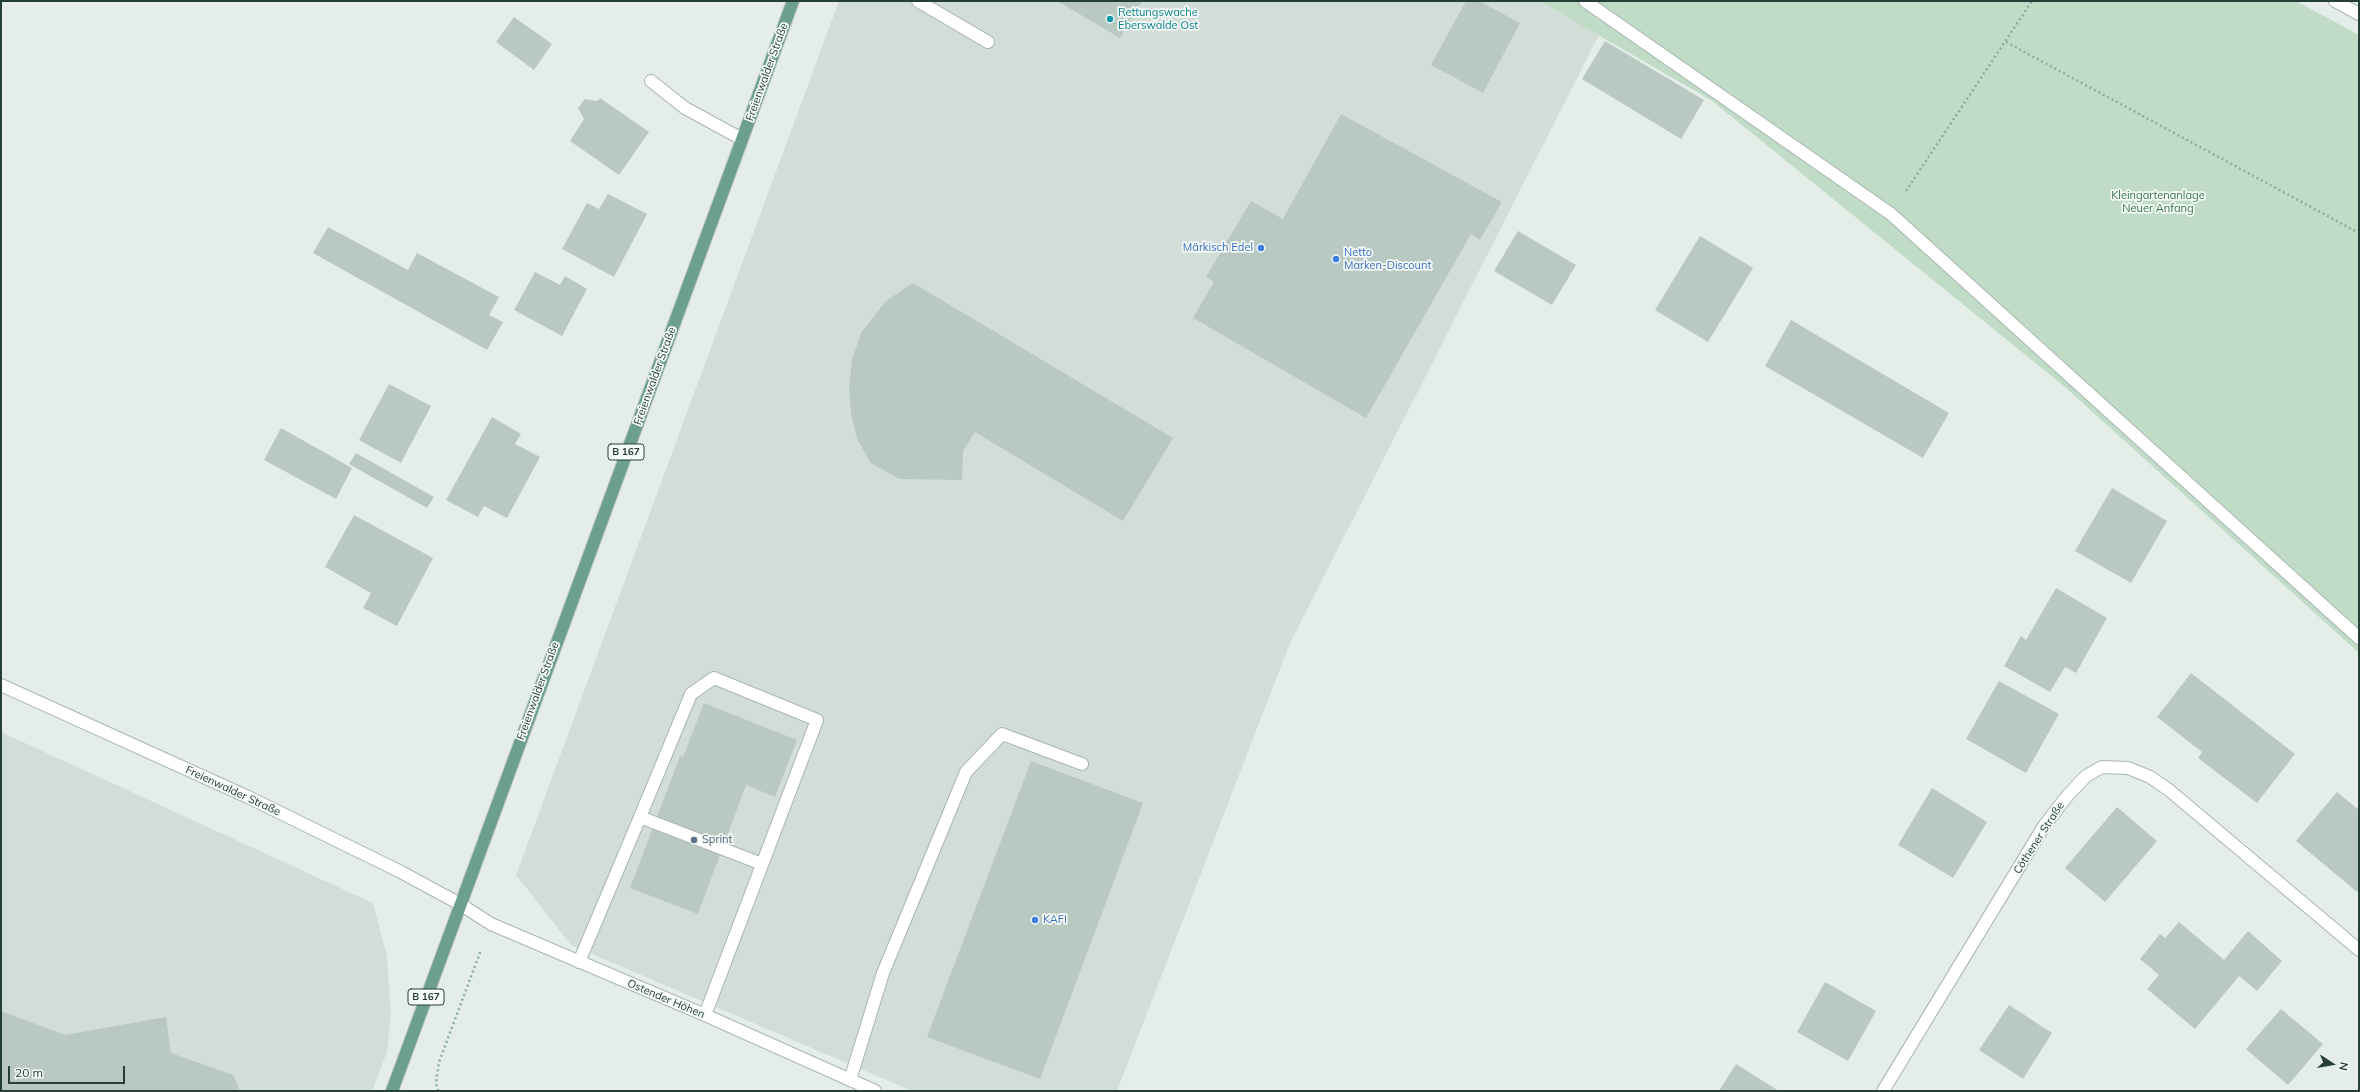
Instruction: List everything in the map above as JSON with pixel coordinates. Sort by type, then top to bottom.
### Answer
[{"type":"main road","name":"Freienwalder Straße","points":[[460,904],[793,1]]},
{"type":"main road","name":"B 167","points":[[392,1091],[460,904]]},
{"type":"street","points":[[918,1],[988,42]]},
{"type":"street","points":[[1585,1],[1890,214],[2359,638]]},
{"type":"street","points":[[2335,1],[2359,14]]},
{"type":"street","points":[[651,81],[685,108],[742,139]]},
{"type":"street","points":[[579,962],[691,694],[714,678],[817,720],[705,1015]]},
{"type":"street","name":"Freienwalder Straße","points":[[1,685],[248,797],[401,872],[460,904]]},
{"type":"street","points":[[850,1080],[883,973],[966,772],[1002,734],[1082,764]]},
{"type":"street","name":"Cöthener Straße","points":[[1882,1091],[2044,826],[2068,795],[2086,776],[2102,767],[2128,768],[2150,777],[2169,790],[2359,950]]},
{"type":"street","points":[[640,816],[762,864]]},
{"type":"street","name":"Ostender Höhen","points":[[460,904],[491,924],[705,1015],[875,1091]]},
{"type":"path","points":[[1890,214],[2032,1]]},
{"type":"path","points":[[2006,42],[2359,233]]},
{"type":"path","points":[[438,1091],[436,1083],[439,1062],[491,924]]},
{"type":"shaded area","points":[[839,1],[1538,1],[1599,35],[1290,643],[1117,1091],[912,1091],[571,945],[516,875]]},
{"type":"shaded area","points":[[1,732],[373,903],[387,956],[391,1016],[387,1052],[372,1091],[1,1091]]},
{"type":"green space","name":"Kleingartenanlage Neuer Anfang","points":[[1539,1],[2296,1],[2359,35],[2359,653],[2065,387],[1711,100]]},
{"type":"building","name":"Rettungswache Eberswalde Ost","points":[[1057,1],[1142,1],[1120,38]]},
{"type":"building","points":[[1466,1],[1479,1],[1520,23],[1483,93],[1431,65]]},
{"type":"building","points":[[514,17],[552,44],[534,70],[496,42]]},
{"type":"building","points":[[1605,41],[1704,100],[1681,139],[1582,79]]},
{"type":"building","points":[[600,98],[649,132],[619,175],[570,141],[584,119],[578,108],[585,99],[597,101]]},
{"type":"building","name":"Netto Marken-Discount","points":[[1341,114],[1502,202],[1480,240],[1471,234],[1366,418],[1193,318],[1214,282],[1206,277],[1251,201],[1283,219]]},
{"type":"building","points":[[608,194],[647,214],[614,277],[562,249],[587,203],[599,209]]},
{"type":"building","points":[[328,227],[408,270],[417,253],[499,297],[489,315],[503,322],[487,350],[313,253]]},
{"type":"building","points":[[1518,231],[1576,265],[1552,305],[1494,271]]},
{"type":"building","points":[[1700,236],[1753,268],[1708,342],[1655,310]]},
{"type":"building","points":[[535,272],[560,285],[565,276],[587,289],[562,336],[514,310]]},
{"type":"building","points":[[913,283],[1173,438],[1123,521],[975,432],[963,451],[962,480],[899,479],[871,463],[857,439],[851,413],[849,387],[852,360],[861,333],[886,301]]},
{"type":"building","points":[[1791,320],[1949,413],[1923,458],[1765,366]]},
{"type":"building","points":[[389,384],[431,406],[401,463],[359,440]]},
{"type":"building","points":[[492,417],[521,434],[515,444],[540,457],[507,518],[484,506],[478,517],[446,500]]},
{"type":"building","points":[[281,428],[352,468],[336,499],[264,460]]},
{"type":"building","points":[[356,453],[434,497],[427,508],[349,464]]},
{"type":"building","points":[[2112,488],[2167,521],[2131,583],[2075,551]]},
{"type":"building","points":[[354,515],[433,558],[397,626],[363,608],[371,593],[325,567]]},
{"type":"building","points":[[2056,588],[2107,618],[2076,673],[2065,667],[2050,692],[2004,666],[2021,636],[2026,640]]},
{"type":"building","points":[[2191,673],[2295,754],[2257,803],[2198,758],[2202,752],[2157,717]]},
{"type":"building","points":[[1999,681],[2059,714],[2026,773],[1966,739]]},
{"type":"building","points":[[704,703],[797,740],[775,797],[746,785],[698,914],[630,888],[680,756],[683,757]]},
{"type":"building","name":"KAFI","points":[[1031,761],[1143,803],[1040,1079],[927,1037]]},
{"type":"building","points":[[1932,788],[1987,822],[1953,878],[1898,845]]},
{"type":"building","points":[[2337,792],[2359,810],[2359,889],[2357,892],[2296,841]]},
{"type":"building","points":[[2117,807],[2157,841],[2105,902],[2065,868]]},
{"type":"building","points":[[2179,922],[2224,960],[2248,931],[2282,961],[2257,991],[2239,976],[2195,1029],[2147,989],[2159,975],[2140,959],[2160,934],[2165,938]]},
{"type":"building","points":[[1825,982],[1876,1011],[1848,1061],[1797,1032]]},
{"type":"building","points":[[2009,1005],[2052,1033],[2023,1079],[1979,1050]]},
{"type":"building","points":[[2281,1009],[2323,1044],[2288,1085],[2246,1049]]},
{"type":"building","points":[[1,1011],[65,1035],[166,1017],[171,1053],[233,1075],[240,1091],[1,1091]]},
{"type":"building","points":[[1736,1064],[1779,1091],[1719,1091]]},
{"type":"place","name":"Rettungswache Eberswalde Ost","points":[[1110,19]]},
{"type":"place","name":"Märkisch Edel","points":[[1261,248]]},
{"type":"place","name":"Netto Marken-Discount","points":[[1336,259]]},
{"type":"place","name":"Sprint","points":[[694,840]]},
{"type":"place","name":"KAFI","points":[[1035,920]]}]
